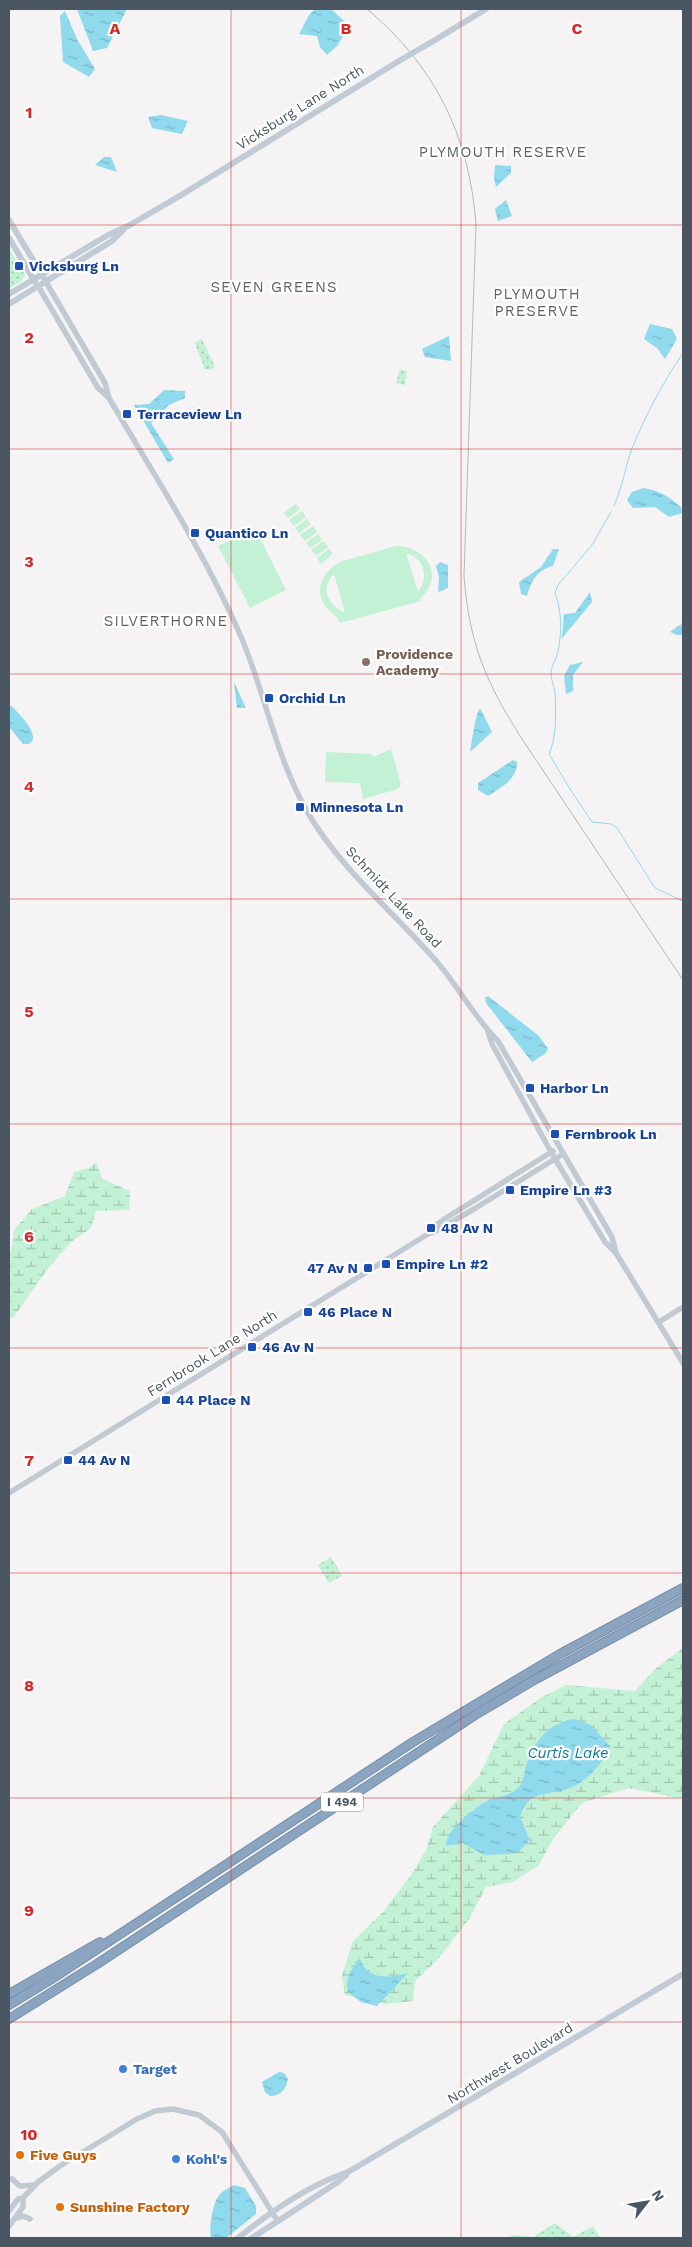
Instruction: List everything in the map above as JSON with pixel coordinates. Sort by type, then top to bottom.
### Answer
[{"type":"highway","name":"I 494","points":[[9,2005],[123,1933],[413,1742],[560,1654],[683,1588]]},
{"type":"highway","name":"I 494","points":[[9,2019],[54,1992],[476,1715],[536,1678],[683,1600]]},
{"type":"highway","points":[[9,1994],[112,1936],[123,1933]]},
{"type":"highway","points":[[9,2024],[54,1992]]},
{"type":"main road","name":"Vicksburg Lane North","points":[[9,294],[108,235],[128,226],[486,9]]},
{"type":"main road","name":"Schmidt Lake Road","points":[[9,220],[46,282]]},
{"type":"main road","name":"Vicksburg Lane North","points":[[9,304],[112,241],[128,226]]},
{"type":"main road","name":"Schmidt Lake Road","points":[[9,238],[38,286]]},
{"type":"main road","name":"Northwest Boulevard","points":[[238,2238],[272,2213],[334,2177],[348,2172],[683,1974]]},
{"type":"main road","name":"Northwest Boulevard","points":[[252,2238],[338,2182],[348,2172]]},
{"type":"street","name":"Schmidt Lake Road","points":[[46,282],[105,383],[109,398],[205,562],[226,603],[251,663],[281,756],[308,813],[342,862],[438,963],[487,1030],[498,1041],[612,1237],[616,1253]]},
{"type":"street","name":"Schmidt Lake Road","points":[[38,286],[98,388],[109,398]]},
{"type":"street","name":"Schmidt Lake Road","points":[[487,1030],[492,1044],[555,1159],[605,1242],[616,1253],[683,1363]]},
{"type":"street","name":"Fernbrook Lane North","points":[[428,1234],[430,1229],[446,1218],[551,1152],[561,1151]]},
{"type":"street","name":"Fernbrook Lane North","points":[[9,1493],[428,1234],[467,1213],[555,1159],[561,1151]]},
{"type":"street","points":[[659,1322],[683,1308]]},
{"type":"street","points":[[9,2211],[18,2199],[23,2198],[45,2176],[146,2115],[164,2109],[191,2111],[208,2119],[222,2132],[277,2220]]},
{"type":"street","points":[[12,2179],[20,2186],[34,2186]]},
{"type":"street","points":[[9,2226],[23,2207],[23,2198]]},
{"type":"street","points":[[14,2219],[23,2216],[30,2219]]},
{"type":"green space","points":[[9,249],[25,275],[21,282],[9,288]]},
{"type":"green space","points":[[202,339],[215,367],[211,370],[204,369],[195,342]]},
{"type":"green space","points":[[400,369],[407,371],[405,385],[396,383]]},
{"type":"green space","points":[[296,504],[300,509],[288,518],[284,513]]},
{"type":"green space","points":[[302,511],[306,517],[294,526],[289,520]]},
{"type":"green space","points":[[307,519],[311,524],[299,533],[295,528]]},
{"type":"green space","points":[[313,526],[317,532],[305,541],[300,535]]},
{"type":"green space","points":[[255,528],[286,590],[250,608],[218,546]]},
{"type":"green space","points":[[318,534],[322,540],[310,548],[306,543]]},
{"type":"green space","points":[[324,541],[328,547],[316,556],[311,550]]},
{"type":"green space","points":[[396,546],[407,547],[424,557],[429,564],[432,572],[431,581],[428,590],[420,599],[421,601],[340,623],[323,602],[320,589],[324,576],[340,562]],"holes":[[[406,553],[417,559],[423,569],[423,581],[418,592]],[[334,574],[345,612],[338,609],[328,596],[327,585]]]},
{"type":"green space","points":[[329,549],[333,554],[321,564],[317,558]]},
{"type":"green space","points":[[391,749],[401,784],[398,789],[363,799],[360,783],[325,782],[326,752],[372,754],[373,757]]},
{"type":"green space","points":[[96,1162],[102,1179],[130,1191],[129,1210],[96,1211],[91,1228],[71,1242],[46,1271],[13,1318],[9,1317],[9,1255],[14,1230],[32,1209],[65,1196],[74,1172],[89,1168]]},
{"type":"green space","points":[[331,1557],[342,1576],[329,1583],[318,1565]]},
{"type":"green space","points":[[683,1648],[683,1797],[679,1798],[628,1788],[582,1803],[553,1839],[539,1865],[513,1882],[486,1887],[469,1919],[439,1958],[415,1981],[413,2001],[385,2004],[345,1995],[342,1976],[353,1941],[383,1912],[412,1874],[426,1850],[433,1827],[479,1776],[504,1724],[542,1697],[566,1685],[635,1691],[655,1669]]},
{"type":"green space","points":[[555,2223],[573,2237],[593,2226],[600,2238],[505,2238],[514,2235],[533,2237]]},
{"type":"water","points":[[77,9],[127,9],[107,48],[93,51]]},
{"type":"water","points":[[315,9],[331,9],[350,26],[337,46],[327,55],[320,47],[317,36],[299,34],[309,15]]},
{"type":"water","points":[[65,11],[77,39],[95,69],[89,77],[63,62],[60,16]]},
{"type":"water","points":[[161,115],[188,121],[182,134],[152,128],[148,117]]},
{"type":"water","points":[[104,157],[111,157],[117,172],[95,165]]},
{"type":"water","points":[[495,165],[511,166],[511,173],[496,187],[494,178]]},
{"type":"water","points":[[506,200],[512,216],[498,221],[495,209]]},
{"type":"water","points":[[650,324],[672,329],[677,339],[665,359],[657,348],[644,339]]},
{"type":"water","points":[[449,336],[451,361],[425,357],[422,349]]},
{"type":"water","points":[[164,390],[185,391],[185,398],[169,405],[151,423],[174,459],[168,463],[134,405],[149,404]]},
{"type":"water","points":[[643,488],[654,490],[668,497],[681,507],[682,513],[669,517],[655,507],[633,508],[627,500],[632,492]]},
{"type":"water","points":[[553,549],[559,549],[553,566],[539,573],[530,586],[527,596],[521,594],[519,582],[541,567]]},
{"type":"water","points":[[440,562],[448,565],[448,588],[438,592],[439,577],[436,566]]},
{"type":"water","points":[[590,592],[592,602],[562,638],[564,614],[575,613]]},
{"type":"water","points":[[683,623],[683,635],[670,632]]},
{"type":"water","points":[[583,662],[573,675],[573,691],[566,694],[564,676],[570,665]]},
{"type":"water","points":[[234,682],[246,708],[237,708]]},
{"type":"water","points":[[12,706],[26,722],[33,735],[33,740],[29,744],[23,744],[9,727],[9,707]]},
{"type":"water","points":[[480,708],[492,732],[470,752],[475,722]]},
{"type":"water","points":[[513,760],[517,762],[517,768],[503,786],[488,796],[478,790],[478,783]]},
{"type":"water","points":[[488,996],[539,1036],[548,1049],[546,1053],[532,1062],[486,1003],[485,998]]},
{"type":"water","name":"Curtis Lake","points":[[575,1719],[591,1725],[610,1746],[599,1765],[583,1781],[562,1791],[534,1797],[529,1802],[520,1817],[530,1840],[519,1851],[509,1854],[484,1855],[463,1843],[446,1846],[450,1834],[477,1807],[489,1800],[515,1791],[520,1786],[534,1747],[551,1728]]},
{"type":"water","points":[[360,1958],[363,1965],[373,1974],[386,1977],[408,1973],[377,2006],[361,2002],[348,1992],[347,1982]]},
{"type":"water","points":[[279,2072],[284,2073],[288,2079],[286,2086],[280,2093],[270,2096],[265,2092],[262,2082]]},
{"type":"water","points":[[234,2185],[245,2188],[256,2206],[256,2214],[226,2238],[211,2238],[211,2221],[217,2198]]},
{"type":"waterway","points":[[614,506],[631,451],[642,425],[661,388],[683,353]]},
{"type":"waterway","points":[[611,512],[592,545],[558,585],[555,593],[559,607],[561,629],[557,654],[551,673],[555,692],[556,716],[555,732],[549,754],[592,822],[611,824],[617,828],[655,888],[683,901]]},
{"type":"railway","points":[[367,9],[412,54],[430,79],[444,104],[456,132],[466,161],[472,192],[476,224],[464,576],[470,622],[481,662],[509,719],[683,980]]},
{"type":"place","name":"Vicksburg Ln","points":[[19,266]]},
{"type":"place","name":"Terraceview Ln","points":[[127,414]]},
{"type":"place","name":"Quantico Ln","points":[[195,533]]},
{"type":"place","name":"Providence Academy","points":[[366,662]]},
{"type":"place","name":"Orchid Ln","points":[[269,698]]},
{"type":"place","name":"Minnesota Ln","points":[[300,807]]},
{"type":"place","name":"Harbor Ln","points":[[530,1088]]},
{"type":"place","name":"Fernbrook Ln","points":[[555,1134]]},
{"type":"place","name":"Empire Ln #3","points":[[510,1190]]},
{"type":"place","name":"48 Av N","points":[[431,1228]]},
{"type":"place","name":"Empire Ln #2","points":[[386,1264]]},
{"type":"place","name":"47 Av N","points":[[368,1268]]},
{"type":"place","name":"46 Place N","points":[[308,1312]]},
{"type":"place","name":"46 Av N","points":[[252,1347]]},
{"type":"place","name":"44 Place N","points":[[166,1400]]},
{"type":"place","name":"44 Av N","points":[[68,1460]]},
{"type":"place","name":"Target","points":[[123,2069]]},
{"type":"place","name":"Five Guys","points":[[20,2155]]},
{"type":"place","name":"Kohl's","points":[[176,2159]]},
{"type":"place","name":"Sunshine Factory","points":[[60,2207]]},
{"type":"district","name":"PLYMOUTH RESERVE","points":[[503,152]]},
{"type":"district","name":"SEVEN GREENS","points":[[274,287]]},
{"type":"district","name":"PLYMOUTH PRESERVE","points":[[537,302]]},
{"type":"district","name":"SILVERTHORNE","points":[[166,621]]}]
